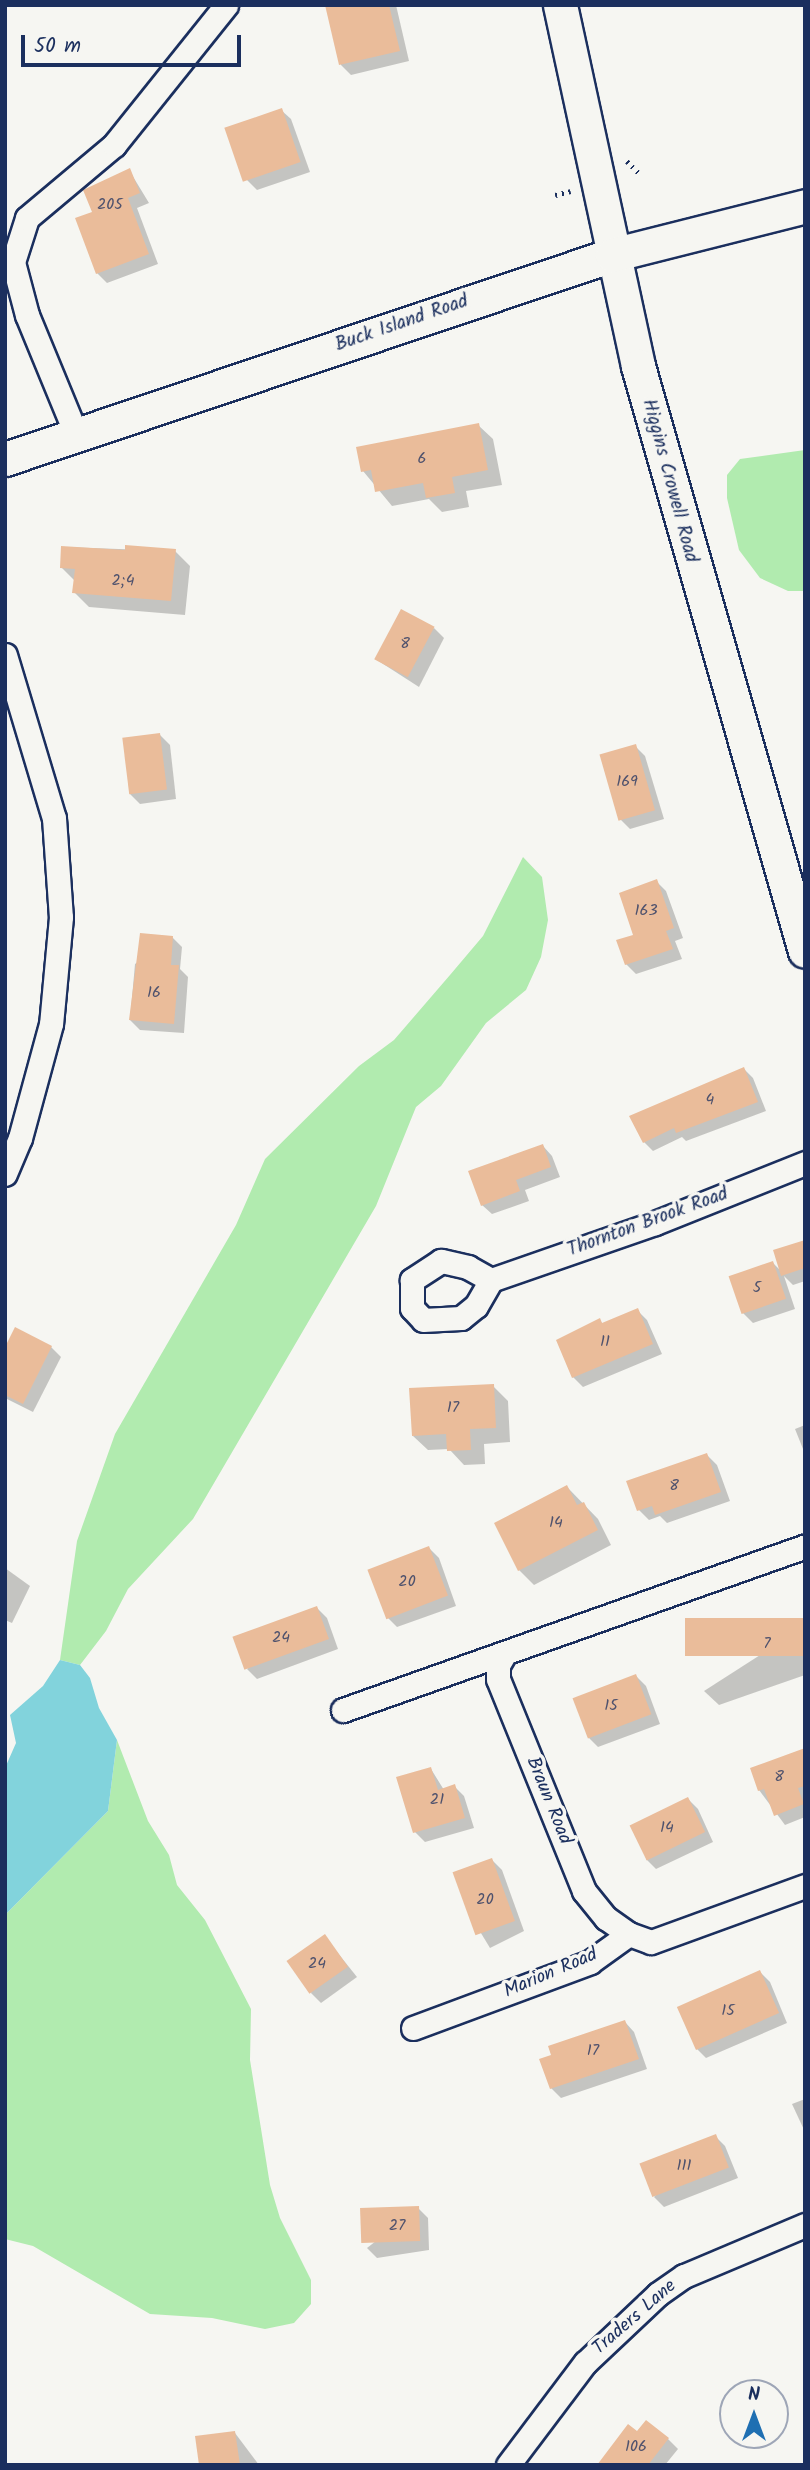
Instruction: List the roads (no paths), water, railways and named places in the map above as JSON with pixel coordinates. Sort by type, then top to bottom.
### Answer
[{"type":"main road","name":"Higgins Crowell Road","points":[[560,5],[612,255],[698,589],[805,951]]},
{"type":"main road","name":"Buck Island Road","points":[[5,459],[612,255],[805,206]]},
{"type":"street","points":[[76,434],[27,315],[13,262],[27,218],[114,145],[226,5]]},
{"type":"street","points":[[5,655],[54,818],[61,917],[51,1024],[20,1138],[5,1174]]},
{"type":"street","name":"Thornton Brook Road","points":[[491,1280],[655,1223],[805,1163]]},
{"type":"street","points":[[343,1710],[805,1546]]},
{"type":"street","name":"Braun Road","points":[[505,1653],[498,1665],[498,1679],[584,1891],[606,1918],[629,1934]]},
{"type":"street","points":[[629,1934],[651,1942],[805,1886]]},
{"type":"street","name":"Marion Road","points":[[413,2028],[590,1962],[629,1934]]},
{"type":"street","name":"Traders Lane","points":[[508,2465],[585,2363],[658,2294],[684,2276],[805,2225]]},
{"type":"water","points":[[60,1660],[80,1665],[90,1678],[99,1708],[117,1740],[108,1811],[5,1915],[5,1768],[16,1743],[10,1715],[43,1686]]}]
